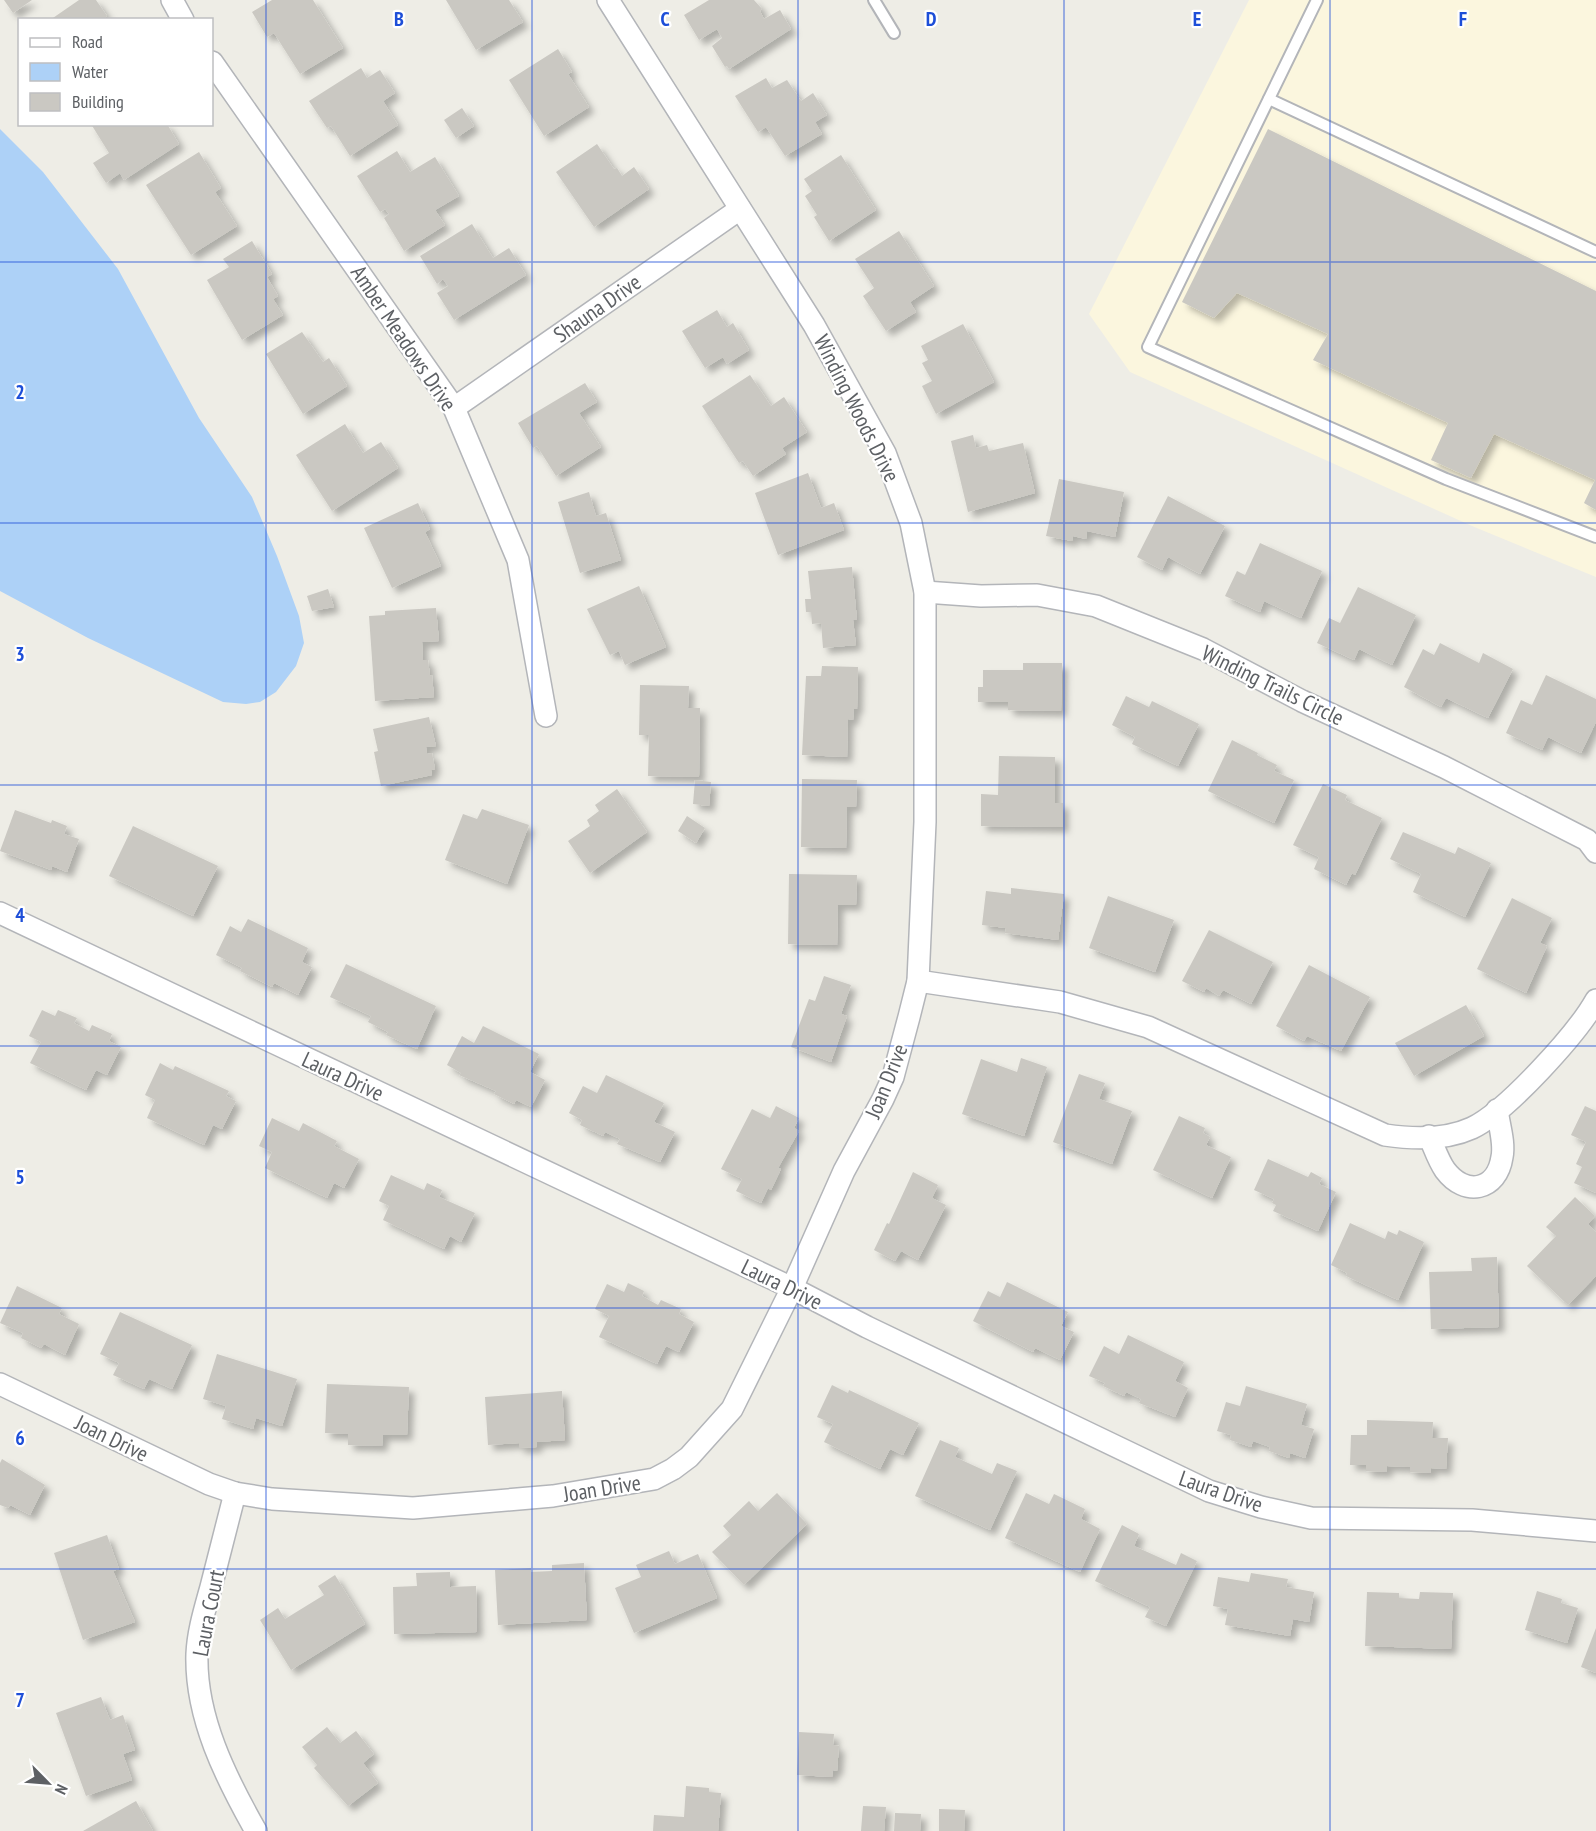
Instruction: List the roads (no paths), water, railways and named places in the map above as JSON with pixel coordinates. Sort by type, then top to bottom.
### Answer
[{"type":"street","points":[[172,0],[182,18]]},
{"type":"street","name":"Winding Woods Drive","points":[[608,0],[814,325],[885,453],[911,523],[925,592],[925,822],[918,981]]},
{"type":"street","name":"Amber Meadows Drive","points":[[213,63],[454,408],[518,561],[546,716]]},
{"type":"street","name":"Shauna Drive","points":[[454,408],[740,209]]},
{"type":"street","name":"Winding Trails Circle","points":[[925,592],[981,596],[1037,595],[1096,606],[1203,649],[1302,701],[1444,767],[1587,840],[1596,852]]},
{"type":"street","name":"Laura Drive","points":[[0,913],[792,1288],[1107,1444],[1209,1491],[1311,1518],[1472,1520],[1596,1531]]},
{"type":"street","points":[[918,981],[1060,1002],[1148,1027],[1385,1136],[1408,1138],[1442,1136],[1472,1128],[1497,1110],[1542,1067],[1589,1013],[1596,1000]]},
{"type":"street","name":"Joan Drive","points":[[0,1384],[208,1484],[235,1493],[272,1499],[413,1508],[553,1496],[654,1479],[689,1457],[732,1409],[792,1288],[844,1171],[893,1077],[918,981]]},
{"type":"street","points":[[1429,1136],[1445,1169],[1454,1179],[1468,1187],[1485,1186],[1499,1173],[1503,1155],[1497,1110]]},
{"type":"street","name":"Laura Court","points":[[235,1493],[201,1625],[197,1654],[199,1684],[209,1730],[236,1794],[256,1831]]},
{"type":"lane","points":[[874,0],[894,33]]},
{"type":"lane","points":[[1317,0],[1148,347],[1446,479],[1596,537]]},
{"type":"lane","points":[[1269,99],[1596,252]]},
{"type":"water","points":[[0,129],[43,172],[118,269],[199,418],[252,497],[299,616],[304,643],[296,666],[276,692],[260,702],[246,704],[223,702],[88,638],[0,591]]}]
